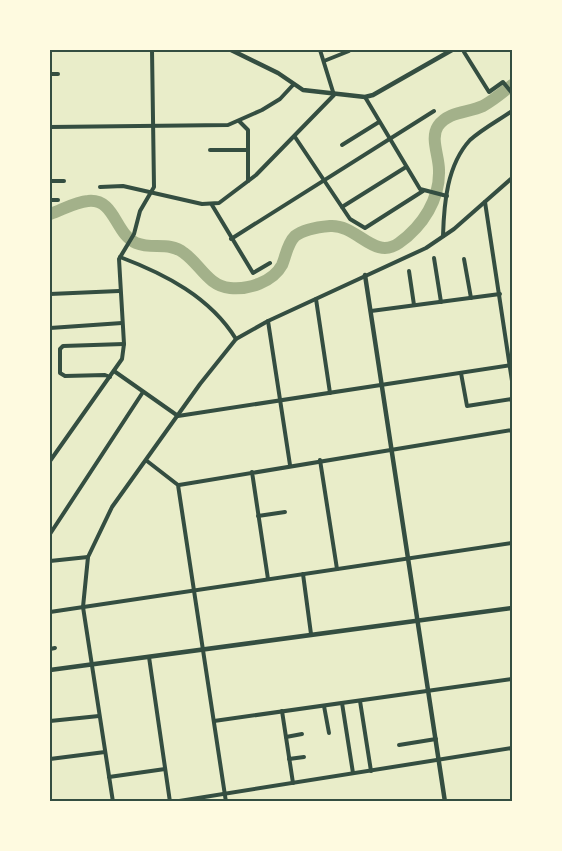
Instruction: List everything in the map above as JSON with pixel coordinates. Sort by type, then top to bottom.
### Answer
[{"type":"street","points":[[50,461],[122,358],[124,344],[119,291],[120,257],[134,234],[141,208],[152,194],[154,187],[152,50]]},
{"type":"street","points":[[231,50],[313,93],[365,97],[382,90],[452,50]]},
{"type":"street","points":[[320,50],[334,95]]},
{"type":"street","points":[[324,61],[349,51]]},
{"type":"street","points":[[464,52],[489,92],[503,82],[512,93]]},
{"type":"street","points":[[50,74],[58,74]]},
{"type":"street","points":[[50,127],[215,127],[239,121],[280,99],[293,84]]},
{"type":"street","points":[[100,188],[123,186],[212,205],[225,200],[295,137],[334,95]]},
{"type":"street","points":[[365,97],[406,167],[425,192]]},
{"type":"street","points":[[231,239],[434,111]]},
{"type":"street","points":[[443,237],[451,172],[457,158],[471,139],[513,111]]},
{"type":"street","points":[[239,121],[248,130],[248,181]]},
{"type":"street","points":[[342,145],[379,122]]},
{"type":"street","points":[[295,137],[350,219],[365,228],[425,192],[447,196]]},
{"type":"street","points":[[210,150],[248,150]]},
{"type":"street","points":[[342,207],[406,167]]},
{"type":"street","points":[[113,801],[83,607],[88,557],[112,507],[224,351],[236,339],[268,321],[426,248],[443,237],[513,178]]},
{"type":"street","points":[[50,181],[64,181]]},
{"type":"street","points":[[50,200],[58,200]]},
{"type":"street","points":[[485,201],[513,381]]},
{"type":"street","points":[[212,205],[254,273],[270,263]]},
{"type":"street","points":[[120,257],[170,279],[197,295],[236,339]]},
{"type":"street","points":[[434,258],[441,302]]},
{"type":"street","points":[[464,259],[471,298]]},
{"type":"street","points":[[409,271],[414,305]]},
{"type":"street","points":[[365,275],[446,801]]},
{"type":"street","points":[[50,294],[119,291]]},
{"type":"street","points":[[371,311],[500,294]]},
{"type":"street","points":[[316,299],[330,393]]},
{"type":"street","points":[[268,321],[290,465]]},
{"type":"street","points":[[50,328],[122,323]]},
{"type":"street","points":[[110,378],[105,375],[65,376],[60,373],[60,349],[63,346],[124,344]]},
{"type":"street","points":[[114,371],[178,416],[511,365]]},
{"type":"street","points":[[461,373],[467,406],[513,399]]},
{"type":"street","points":[[50,534],[143,392]]},
{"type":"street","points":[[178,485],[513,430]]},
{"type":"street","points":[[320,460],[337,569]]},
{"type":"street","points":[[147,461],[178,485],[226,801]]},
{"type":"street","points":[[252,472],[268,579]]},
{"type":"street","points":[[258,516],[285,512]]},
{"type":"street","points":[[50,612],[512,544]]},
{"type":"street","points":[[50,561],[88,557]]},
{"type":"street","points":[[303,574],[311,634]]},
{"type":"street","points":[[50,670],[513,608]]},
{"type":"street","points":[[149,657],[165,769],[172,801],[513,748]]},
{"type":"street","points":[[214,720],[513,679]]},
{"type":"street","points":[[360,701],[371,771]]},
{"type":"street","points":[[342,703],[352,773]]},
{"type":"street","points":[[324,706],[329,733]]},
{"type":"street","points":[[282,711],[293,783]]},
{"type":"street","points":[[50,721],[99,716]]},
{"type":"street","points":[[286,736],[302,734]]},
{"type":"street","points":[[399,745],[436,739]]},
{"type":"street","points":[[50,759],[105,752]]},
{"type":"street","points":[[289,759],[304,757]]},
{"type":"street","points":[[109,777],[165,769]]},
{"type":"waterway","points":[[50,214],[78,203],[97,202],[110,211],[123,232],[136,243],[178,249],[210,279],[222,286],[230,288],[252,286],[273,276],[278,271],[292,239],[307,230],[330,226],[340,227],[381,248],[399,243],[422,220],[437,191],[439,165],[435,136],[438,126],[453,115],[483,106],[512,85]]}]
